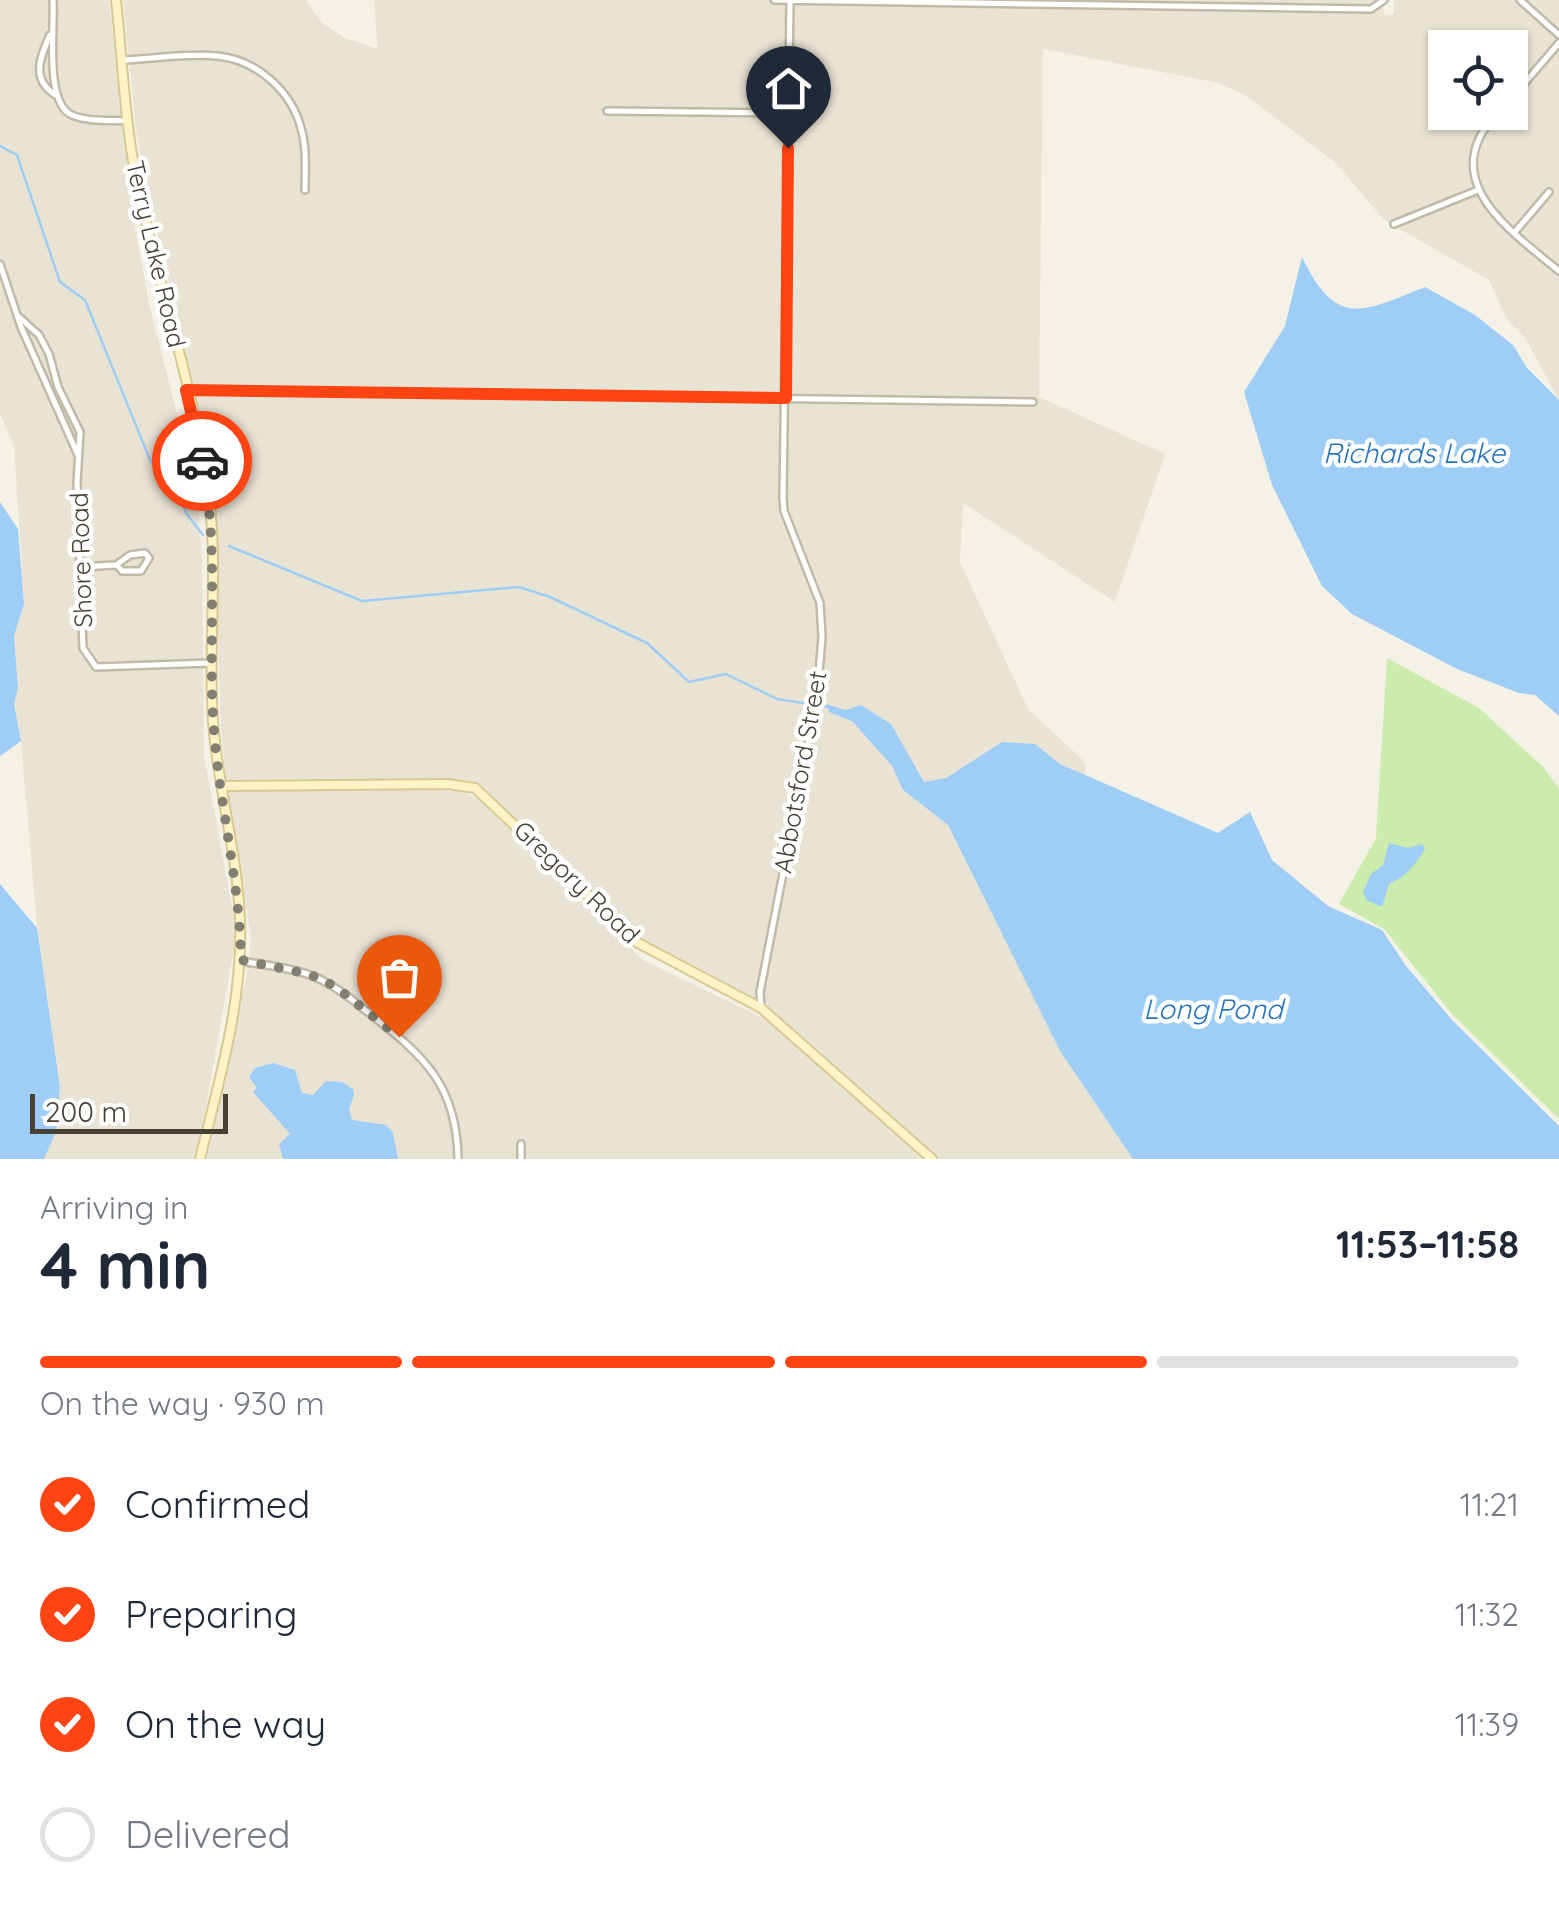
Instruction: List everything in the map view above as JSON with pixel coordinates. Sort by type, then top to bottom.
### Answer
[{"type":"main road","name":"Terry Lake Road","points":[[116,0],[138,191],[210,508],[210,663],[221,786],[238,895],[241,960],[231,1032],[200,1159]]},
{"type":"main road","name":"Gregory Road","points":[[221,786],[447,784],[475,788],[638,943],[761,1008],[932,1159]]},
{"type":"street","points":[[52,0],[57,96],[68,114],[128,121]]},
{"type":"street","points":[[774,0],[1370,9],[1384,1]]},
{"type":"street","name":"Abbotsford Street","points":[[761,1008],[760,992],[817,698],[822,638],[820,603],[784,511],[783,498],[790,0]]},
{"type":"street","points":[[1520,0],[1559,35]]},
{"type":"street","points":[[52,31],[38,63],[39,78],[57,96]]},
{"type":"street","points":[[1528,79],[1559,43]]},
{"type":"street","points":[[123,60],[213,55],[231,58],[265,74],[290,103],[302,128],[305,190]]},
{"type":"street","points":[[607,111],[789,112]]},
{"type":"street","points":[[1484,130],[1476,149],[1474,171],[1478,190],[1493,215],[1559,271]]},
{"type":"street","points":[[1394,224],[1478,190]]},
{"type":"street","points":[[1514,233],[1549,192]]},
{"type":"street","name":"Shore Road","points":[[0,264],[78,455]]},
{"type":"street","name":"Shore Road","points":[[20,318],[38,335],[49,354],[58,386],[80,432],[83,648],[91,664],[103,667],[210,663]]},
{"type":"street","points":[[186,390],[1033,402]]},
{"type":"street","points":[[80,567],[116,565],[138,552],[145,552],[148,558],[141,571],[132,574],[122,572],[116,565]]},
{"type":"street","points":[[241,960],[309,974],[336,987],[422,1058],[450,1102],[458,1159]]},
{"type":"street","points":[[521,1144],[521,1159]]},
{"type":"shaded area","points":[[0,0],[109,0],[135,229],[150,308],[197,492],[202,555],[204,755],[233,913],[234,947],[197,1159],[44,1159],[56,1132],[60,1087],[37,928],[21,741],[14,703],[18,688],[14,636],[24,603],[14,445],[0,414]]},
{"type":"shaded area","points":[[123,0],[306,0],[321,22],[345,38],[378,49],[374,0],[1383,0],[1384,15],[1394,14],[1394,0],[1559,0],[1559,400],[1524,336],[1508,321],[1489,280],[1384,220],[1334,161],[1243,94],[1219,83],[1043,49],[1039,397],[1165,454],[1115,602],[963,503],[960,562],[1028,709],[1086,763],[1085,775],[1060,764],[1035,744],[1002,742],[946,778],[924,782],[907,755],[845,710],[829,704],[829,712],[853,722],[892,766],[903,790],[948,825],[1060,1051],[1133,1159],[207,1159],[248,969],[251,937],[221,731],[213,476],[137,138]],"holes":[[[440,781],[456,781],[487,792],[640,938],[743,996],[766,1001],[770,1011],[765,1019],[643,960],[552,874],[531,847],[486,803],[464,792],[442,791]]]},
{"type":"green space","points":[[1387,658],[1479,708],[1544,768],[1559,789],[1559,1119],[1453,1015],[1384,929],[1339,904],[1376,838]]},
{"type":"water","name":"Richards Lake","points":[[1302,257],[1327,296],[1340,305],[1368,307],[1425,287],[1475,315],[1513,345],[1527,368],[1559,400],[1559,716],[1535,695],[1519,693],[1457,669],[1352,614],[1322,586],[1272,485],[1244,392],[1285,326]]},
{"type":"water","points":[[0,502],[18,529],[24,604],[14,636],[18,688],[14,704],[21,741],[0,756]]},
{"type":"water","name":"Long Pond","points":[[827,704],[845,710],[861,705],[891,724],[924,782],[946,778],[1002,742],[1035,744],[1060,764],[1218,833],[1250,812],[1272,860],[1328,906],[1382,930],[1406,966],[1453,1021],[1559,1126],[1559,1159],[1133,1159],[1060,1051],[948,825],[903,790],[892,766],[853,722],[829,712]]},
{"type":"water","points":[[1389,843],[1408,848],[1422,844],[1425,849],[1410,869],[1389,884],[1382,907],[1366,900],[1363,892],[1371,874],[1383,865]]},
{"type":"water","points":[[0,884],[37,928],[60,1087],[56,1132],[44,1159],[0,1159]]},
{"type":"water","points":[[273,1063],[295,1070],[302,1093],[313,1095],[326,1081],[342,1082],[353,1089],[349,1109],[352,1120],[386,1125],[393,1133],[398,1159],[283,1159],[279,1144],[290,1134],[253,1092],[257,1088],[249,1077],[255,1068]]},
{"type":"waterway","points":[[0,146],[17,155],[60,282],[85,300],[150,460],[180,493],[186,513],[203,535]]},
{"type":"waterway","points":[[229,546],[362,601],[519,587],[550,597],[647,643],[689,682],[726,674],[777,699],[828,707]]},
{"type":"way so far","points":[[202,461],[210,508],[214,733],[238,895],[241,960],[309,974],[336,987],[399,1037]]},
{"type":"route","points":[[202,461],[186,390],[786,398],[788,148]]}]
